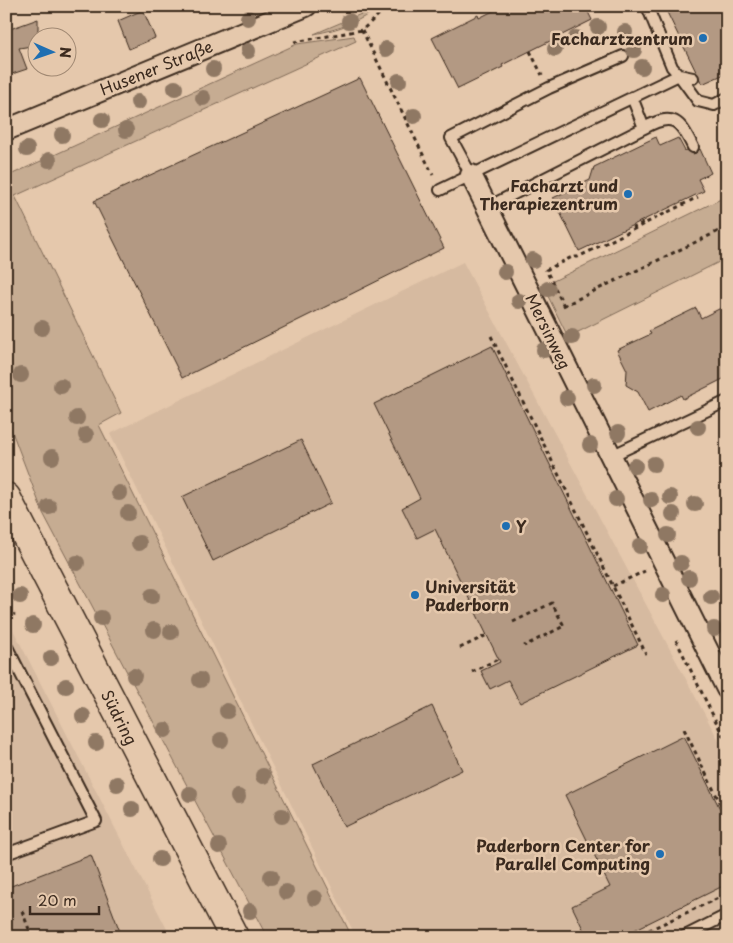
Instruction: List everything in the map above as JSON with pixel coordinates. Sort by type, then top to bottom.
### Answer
[{"type":"main road","name":"Südring","points":[[6,497],[234,937]]},
{"type":"street","name":"Husener Straße","points":[[6,130],[306,6]]},
{"type":"street","name":"Mersinweg","points":[[471,175],[664,562],[724,677]]},
{"type":"lane","points":[[647,6],[672,67],[698,101],[714,105],[727,98]]},
{"type":"lane","points":[[471,175],[451,138],[549,88],[623,56]]},
{"type":"lane","points":[[440,190],[679,75],[693,78]]},
{"type":"lane","points":[[632,98],[644,128]]},
{"type":"lane","points":[[488,208],[655,122],[666,119],[682,126],[692,147]]},
{"type":"lane","points":[[611,456],[727,401]]},
{"type":"lane","points":[[6,645],[96,821],[6,854]]},
{"type":"lane","points":[[682,937],[727,915]]},
{"type":"path","points":[[294,42],[362,30],[388,6]]},
{"type":"path","points":[[362,30],[440,190]]},
{"type":"path","points":[[530,51],[549,88]]},
{"type":"path","points":[[564,306],[546,270],[572,257],[578,257],[698,197]]},
{"type":"path","points":[[632,231],[632,228],[645,222],[644,220]]},
{"type":"path","points":[[542,317],[727,227]]},
{"type":"path","points":[[491,336],[646,654]]},
{"type":"path","points":[[613,586],[664,562]]},
{"type":"path","points":[[513,622],[552,603],[564,626],[524,646]]},
{"type":"path","points":[[6,618],[15,614]]},
{"type":"path","points":[[460,648],[487,635]]},
{"type":"path","points":[[676,640],[727,744]]},
{"type":"path","points":[[472,672],[498,658]]},
{"type":"path","points":[[684,730],[727,817]]},
{"type":"path","points":[[634,937],[727,894]]},
{"type":"path","points":[[22,911],[32,937]]},
{"type":"path","points":[[651,929],[655,937]]},
{"type":"shaded area","points":[[380,6],[364,17],[348,24],[314,34]]},
{"type":"shaded area","points":[[354,36],[356,41],[15,196],[121,413],[99,425],[352,937],[267,937],[43,513],[6,416],[6,177],[297,44]]},
{"type":"shaded area","points":[[727,196],[727,258],[568,337],[543,286]]},
{"type":"shaded area","name":"Universität Paderborn","points":[[463,262],[727,756],[727,937],[356,937],[110,434]]},
{"type":"shaded area","points":[[6,616],[171,937],[6,937]]},
{"type":"building","points":[[503,6],[585,6],[592,20],[458,89],[432,38],[478,15],[479,18]]},
{"type":"building","name":"Facharztzentrum","points":[[664,6],[727,6],[727,73],[702,84]]},
{"type":"building","points":[[143,10],[155,38],[129,49],[118,21]]},
{"type":"building","points":[[6,19],[10,29],[38,19],[38,28],[28,28],[28,47],[19,48],[27,69],[6,76]]},
{"type":"building","points":[[360,78],[444,248],[182,378],[94,201]]},
{"type":"building","name":"Facharzt und Therapiezentrum","points":[[656,137],[660,146],[678,138],[685,151],[687,150],[693,154],[700,149],[711,173],[698,179],[704,191],[579,251],[553,198],[590,180],[594,167]]},
{"type":"building","points":[[727,305],[727,377],[683,399],[681,395],[648,412],[638,392],[626,385],[627,370],[617,350],[651,334],[649,331],[696,308],[701,318]]},
{"type":"building","name":"Y","points":[[492,346],[638,645],[520,703],[508,680],[490,689],[481,671],[500,662],[435,529],[417,538],[402,508],[420,498],[374,404]]},
{"type":"building","points":[[301,440],[331,503],[213,561],[182,497]]},
{"type":"building","points":[[432,706],[462,770],[344,827],[313,764]]},
{"type":"building","name":"Paderborn Center for Parallel Computing","points":[[684,736],[727,823],[727,884],[620,937],[587,937],[572,906],[610,887],[565,795]]},
{"type":"building","points":[[91,855],[122,937],[6,937],[6,888]]},
{"type":"place","name":"Facharztzentrum","points":[[703,38]]},
{"type":"place","name":"Facharzt und Therapiezentrum","points":[[628,194]]},
{"type":"place","name":"Y","points":[[506,526]]},
{"type":"place","name":"Universität Paderborn","points":[[415,595]]},
{"type":"place","name":"Paderborn Center for Parallel Computing","points":[[660,854]]}]
